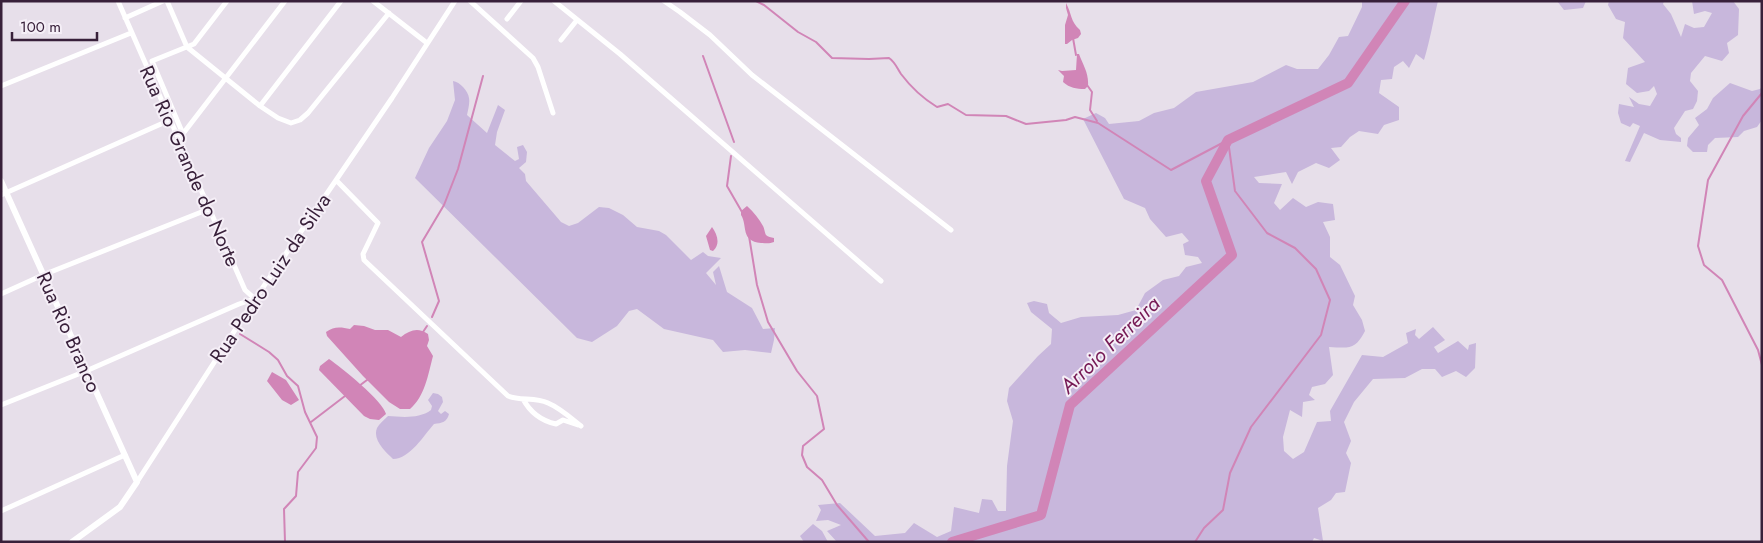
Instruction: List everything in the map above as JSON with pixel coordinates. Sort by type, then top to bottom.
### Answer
[{"type":"street","name":"Rua Rio Grande do Norte","points":[[118,1],[245,290],[255,299]]},
{"type":"street","points":[[125,18],[163,1]]},
{"type":"street","points":[[167,1],[187,47],[260,106],[278,118],[291,123],[300,120],[389,13]]},
{"type":"street","points":[[183,134],[152,61],[194,44],[227,1]]},
{"type":"street","points":[[178,140],[284,1]]},
{"type":"street","points":[[260,106],[341,1]]},
{"type":"street","points":[[373,1],[427,43]]},
{"type":"street","name":"Rua Pedro Luiz da Silva","points":[[72,542],[120,507],[255,299],[392,98],[455,1]]},
{"type":"street","points":[[470,1],[532,58],[538,67],[553,113]]},
{"type":"street","points":[[506,19],[521,1]]},
{"type":"street","points":[[554,1],[620,54],[880,282]]},
{"type":"street","points":[[664,1],[710,35],[752,75],[951,230]]},
{"type":"street","points":[[562,40],[577,20]]},
{"type":"street","points":[[1,86],[132,33]]},
{"type":"street","points":[[4,194],[170,120]]},
{"type":"street","points":[[336,180],[378,223],[363,254],[364,260],[508,396],[515,399],[523,399],[547,402],[581,426],[563,420],[556,424],[548,422],[527,406],[523,399]]},
{"type":"street","name":"Rua Rio Branco","points":[[1,181],[4,194],[137,482]]},
{"type":"street","points":[[1,294],[43,275],[209,209]]},
{"type":"street","points":[[1,406],[239,304],[255,299]]},
{"type":"street","points":[[1,510],[125,455]]},
{"type":"shaded area","points":[[1362,1],[1438,1],[1424,60],[1416,54],[1409,68],[1403,61],[1394,67],[1392,79],[1381,80],[1379,93],[1399,107],[1399,120],[1384,125],[1378,134],[1359,131],[1341,147],[1331,148],[1340,160],[1329,168],[1316,163],[1298,172],[1292,184],[1286,172],[1254,177],[1259,183],[1282,184],[1274,203],[1280,210],[1293,198],[1306,207],[1318,202],[1333,204],[1335,220],[1323,222],[1330,237],[1330,257],[1340,265],[1355,296],[1353,305],[1362,320],[1365,331],[1355,345],[1342,348],[1329,347],[1333,375],[1325,384],[1312,387],[1309,395],[1315,400],[1303,402],[1302,417],[1290,410],[1283,437],[1284,451],[1293,459],[1304,452],[1317,422],[1331,421],[1330,411],[1362,355],[1383,357],[1408,343],[1406,333],[1416,329],[1415,335],[1419,339],[1433,327],[1445,340],[1434,347],[1438,353],[1458,341],[1468,350],[1469,345],[1476,343],[1475,368],[1466,377],[1456,371],[1442,377],[1435,369],[1422,369],[1405,378],[1373,379],[1354,402],[1344,422],[1351,441],[1346,453],[1351,463],[1345,492],[1336,493],[1331,500],[1318,508],[1323,541],[1314,538],[1312,542],[837,542],[827,531],[841,525],[828,520],[816,521],[821,510],[818,505],[840,503],[875,536],[905,533],[914,523],[937,537],[951,531],[954,507],[979,513],[982,499],[992,500],[998,511],[1006,511],[1007,466],[1013,421],[1007,401],[1009,388],[1051,344],[1052,329],[1031,312],[1027,303],[1034,301],[1047,304],[1049,313],[1061,323],[1081,317],[1118,315],[1136,310],[1145,293],[1163,280],[1179,276],[1186,267],[1202,263],[1198,257],[1185,255],[1183,244],[1189,241],[1182,233],[1166,237],[1150,219],[1145,208],[1124,199],[1083,119],[1096,113],[1105,118],[1109,124],[1139,121],[1154,113],[1174,108],[1196,92],[1253,82],[1286,65],[1297,69],[1318,69],[1329,55],[1339,37],[1348,36],[1362,7]]},
{"type":"shaded area","points":[[1557,1],[1586,1],[1583,8],[1564,10]]},
{"type":"shaded area","points":[[1609,1],[1664,1],[1663,4],[1671,14],[1681,37],[1685,24],[1694,28],[1704,27],[1712,13],[1705,11],[1694,14],[1692,1],[1733,1],[1739,9],[1738,35],[1727,43],[1729,53],[1722,61],[1705,56],[1691,73],[1690,81],[1698,91],[1697,101],[1693,109],[1685,111],[1674,128],[1676,134],[1681,138],[1681,142],[1660,140],[1644,133],[1630,162],[1625,161],[1640,126],[1633,123],[1630,127],[1621,123],[1618,113],[1619,104],[1634,107],[1629,97],[1639,104],[1650,106],[1657,94],[1654,86],[1649,91],[1637,93],[1626,84],[1628,68],[1645,62],[1623,38],[1625,22],[1616,19],[1608,5]]},
{"type":"shaded area","points":[[1066,3],[1081,34],[1078,38],[1065,44],[1065,25],[1068,15]]},
{"type":"shaded area","points":[[1077,54],[1079,54],[1088,77],[1088,86],[1085,89],[1073,88],[1063,82],[1064,76],[1058,70],[1076,70]]},
{"type":"shaded area","points":[[453,81],[461,85],[468,95],[467,115],[487,133],[498,105],[505,110],[497,132],[495,145],[515,161],[519,159],[517,147],[523,145],[527,152],[526,162],[519,168],[525,174],[526,181],[561,222],[569,226],[578,223],[599,207],[609,208],[623,215],[637,227],[659,231],[666,235],[691,260],[703,252],[708,256],[721,258],[706,273],[716,285],[713,272],[719,266],[727,292],[752,308],[763,329],[775,328],[771,353],[745,350],[723,352],[713,340],[664,329],[637,309],[629,311],[617,326],[592,342],[577,338],[415,178],[429,148],[447,121],[455,100]]},
{"type":"shaded area","points":[[1730,83],[1752,91],[1762,87],[1762,120],[1757,127],[1744,131],[1738,137],[1715,138],[1708,145],[1707,152],[1693,152],[1687,146],[1688,138],[1699,125],[1695,118],[1707,109],[1713,98]]},
{"type":"shaded area","points":[[747,206],[760,221],[766,235],[774,238],[774,242],[754,242],[747,236],[741,211]]},
{"type":"shaded area","points":[[712,227],[718,242],[713,251],[710,250],[706,236]]},
{"type":"shaded area","points":[[354,325],[375,330],[388,330],[401,337],[414,330],[428,334],[427,346],[433,356],[423,392],[410,409],[400,409],[389,402],[327,336],[326,332],[332,329],[341,327],[350,329]]},
{"type":"shaded area","points":[[329,359],[352,376],[370,393],[378,401],[386,414],[379,420],[364,416],[319,370],[320,366]]},
{"type":"shaded area","points":[[272,372],[286,380],[299,400],[291,405],[282,400],[267,381]]},
{"type":"shaded area","points":[[433,393],[442,397],[443,402],[438,411],[441,414],[445,411],[449,414],[447,419],[442,423],[434,424],[411,451],[399,458],[393,459],[376,437],[378,426],[388,416],[410,417],[421,415],[431,410],[432,406],[428,400]]},
{"type":"shaded area","points":[[813,524],[822,531],[828,542],[804,542],[800,536]]},
{"type":"waterway","points":[[756,1],[764,5],[798,32],[816,42],[832,58],[889,58],[913,88],[937,107],[948,104],[966,115],[1006,116],[1026,124],[1066,120],[1075,117],[1098,123],[1171,170],[1228,140],[1235,191],[1267,233],[1295,248],[1316,269],[1330,300],[1321,335],[1251,427],[1230,473],[1223,510],[1204,528],[1195,542]]},
{"type":"waterway","name":"Arroio Ferreira","points":[[952,542],[1041,515],[1070,405],[1232,255],[1206,181],[1228,140],[1348,83],[1405,1]]},
{"type":"waterway","points":[[1073,38],[1076,55]]},
{"type":"waterway","points":[[703,56],[734,142]]},
{"type":"waterway","points":[[432,317],[439,301],[422,242],[444,205],[458,169],[483,76]]},
{"type":"waterway","points":[[1087,85],[1092,92],[1090,110],[1097,121]]},
{"type":"waterway","points":[[1762,93],[1743,116],[1708,180],[1698,246],[1704,265],[1722,280],[1758,350],[1762,365]]},
{"type":"waterway","points":[[731,156],[727,186],[742,212]]},
{"type":"waterway","points":[[749,236],[757,285],[768,322],[797,371],[817,396],[824,429],[803,446],[802,455],[807,467],[822,480],[837,505],[869,542]]},
{"type":"waterway","points":[[423,332],[427,326]]},
{"type":"waterway","points":[[240,334],[269,352],[278,360],[287,376],[298,386],[305,412],[317,437],[316,448],[298,472],[296,496],[284,509],[285,542]]},
{"type":"waterway","points":[[359,386],[367,380]]},
{"type":"waterway","points":[[311,422],[345,396]]}]
